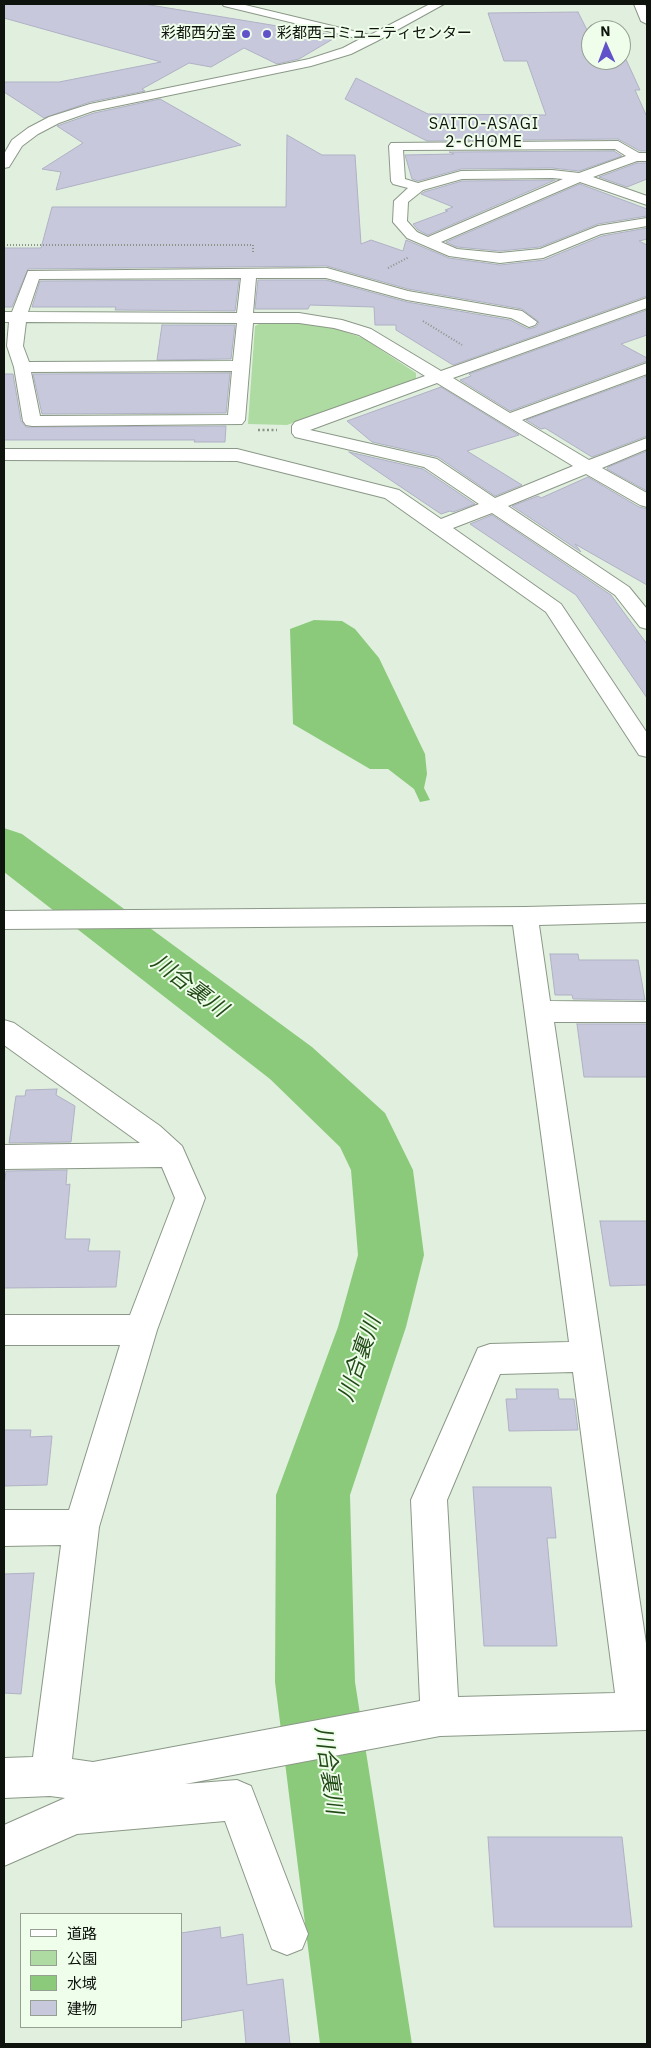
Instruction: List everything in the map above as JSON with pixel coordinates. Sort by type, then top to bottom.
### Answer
[{"type":"street","points":[[228,4],[373,39]]},
{"type":"street","points":[[4,164],[9,146],[43,126],[90,108],[311,62],[347,51],[438,4]]},
{"type":"street","points":[[639,4],[647,21]]},
{"type":"street","points":[[263,12],[292,11],[299,8]]},
{"type":"street","points":[[418,187],[398,181],[396,146],[618,145],[642,157]]},
{"type":"street","points":[[428,242],[580,177],[642,157]]},
{"type":"street","points":[[647,201],[580,177],[552,174],[461,174],[418,187],[401,201],[400,222],[412,235],[454,253],[500,258],[543,253],[598,230],[647,222]]},
{"type":"street","points":[[249,273],[236,420],[32,421],[22,367],[14,346],[11,318],[33,274],[249,273],[328,273],[406,295],[522,318],[494,322]]},
{"type":"street","points":[[647,304],[300,426],[302,433],[430,463],[622,591],[647,624]]},
{"type":"street","points":[[11,318],[245,317],[299,318],[336,322],[365,332],[587,467],[647,501]]},
{"type":"street","points":[[22,367],[241,366]]},
{"type":"street","points":[[509,419],[647,368]]},
{"type":"street","points":[[439,527],[647,442]]},
{"type":"street","points":[[4,455],[237,455],[392,494],[554,608],[647,750]]},
{"type":"street","points":[[4,920],[525,916],[647,913]]},
{"type":"street","points":[[4,1778],[50,1776],[93,1782],[440,1717],[642,1711],[587,1357],[525,916]]},
{"type":"street","points":[[538,1004],[647,1012]]},
{"type":"street","points":[[4,1032],[150,1134],[172,1155],[190,1198],[141,1330],[82,1527],[50,1776]]},
{"type":"street","points":[[4,1157],[172,1155]]},
{"type":"street","points":[[4,1330],[141,1330]]},
{"type":"street","points":[[440,1717],[429,1500],[490,1359],[587,1357]]},
{"type":"street","points":[[4,1528],[82,1527]]},
{"type":"street","points":[[4,1846],[75,1814],[237,1800],[288,1934]]},
{"type":"path","points":[[362,283],[428,246],[428,242]]},
{"type":"path","points":[[4,245],[253,245],[252,269],[249,273]]},
{"type":"path","points":[[258,430],[301,430]]},
{"type":"green space","points":[[263,322],[301,322],[334,328],[363,338],[416,373],[416,379],[287,425],[248,424],[255,326]]},
{"type":"water","points":[[314,620],[342,621],[355,629],[379,658],[425,754],[427,774],[424,788],[430,800],[420,802],[414,789],[388,769],[370,769],[293,724],[290,629]]},
{"type":"building","points":[[4,4],[144,4],[338,36],[299,59],[277,64],[244,48],[211,67],[189,63],[142,89],[145,91],[90,102],[44,118],[4,92],[4,82],[59,82],[161,62],[4,18]]},
{"type":"building","points":[[578,12],[582,20],[581,70],[631,70],[640,90],[635,90],[647,117],[647,151],[640,151],[618,139],[427,141],[345,99],[356,78],[428,114],[546,115],[527,61],[504,61],[488,13]]},
{"type":"building","points":[[160,99],[241,145],[56,190],[61,172],[42,169],[83,143],[57,126],[94,113]]},
{"type":"building","points":[[287,135],[322,155],[355,155],[361,244],[371,240],[403,251],[406,240],[449,258],[500,265],[544,260],[602,236],[647,228],[647,239],[639,241],[647,245],[647,296],[453,365],[396,330],[396,325],[375,325],[374,307],[310,305],[308,309],[255,309],[258,280],[326,280],[407,302],[510,320],[528,329],[536,327],[539,322],[522,309],[408,289],[327,266],[28,269],[12,307],[4,307],[4,248],[41,248],[52,207],[286,207]]},
{"type":"building","points":[[614,151],[622,156],[579,171],[552,168],[461,169],[418,181],[412,179],[405,155],[454,154],[449,152]]},
{"type":"building","points":[[637,163],[647,163],[647,179],[627,187],[599,177]]},
{"type":"building","points":[[555,180],[428,235],[418,230],[413,224],[448,211],[445,210],[453,207],[421,194],[424,192],[462,181]]},
{"type":"building","points":[[580,184],[647,209],[647,216],[598,224],[540,247],[500,251],[457,247],[446,242]]},
{"type":"building","points":[[239,280],[235,311],[115,310],[116,307],[32,307],[40,281]]},
{"type":"building","points":[[647,310],[647,335],[621,344],[647,358],[647,361],[510,411],[460,380],[471,376],[469,374]]},
{"type":"building","points":[[162,325],[235,325],[231,359],[157,360]]},
{"type":"building","points":[[230,373],[226,413],[42,414],[33,374]]},
{"type":"building","points":[[4,374],[13,374],[21,421],[26,427],[226,426],[225,442],[194,442],[195,440],[4,440]]},
{"type":"building","points":[[647,376],[647,436],[592,457],[545,428],[541,429],[526,420]]},
{"type":"building","points":[[441,387],[519,435],[467,451],[522,485],[495,496],[438,457],[372,442],[347,421]]},
{"type":"building","points":[[647,451],[647,491],[607,469],[608,467]]},
{"type":"building","points":[[349,452],[423,469],[475,504],[441,514]]},
{"type":"building","points":[[588,477],[639,507],[647,509],[647,585],[575,544],[581,552],[512,506],[538,496],[541,498]]},
{"type":"building","points":[[492,515],[611,595],[647,644],[647,698],[576,595],[470,524]]},
{"type":"building","points":[[550,954],[578,954],[579,960],[638,960],[645,1000],[573,999],[572,995],[555,995]]},
{"type":"building","points":[[577,1024],[647,1024],[647,1077],[584,1077]]},
{"type":"building","points":[[57,1089],[56,1095],[75,1106],[71,1142],[9,1143],[16,1096],[25,1096],[26,1090]]},
{"type":"building","points":[[67,1170],[66,1185],[70,1184],[65,1239],[90,1239],[88,1251],[120,1251],[116,1287],[4,1288],[4,1185],[6,1171]]},
{"type":"building","points":[[600,1221],[647,1221],[647,1285],[610,1286]]},
{"type":"building","points":[[516,1389],[558,1389],[559,1399],[574,1399],[578,1430],[509,1431],[506,1399],[517,1399]]},
{"type":"building","points":[[4,1430],[31,1430],[30,1437],[52,1436],[47,1485],[4,1486]]},
{"type":"building","points":[[473,1487],[551,1487],[556,1538],[547,1538],[557,1646],[484,1646]]},
{"type":"building","points":[[34,1573],[21,1694],[4,1693],[4,1574]]},
{"type":"building","points":[[488,1837],[622,1837],[632,1927],[494,1927]]},
{"type":"building","points":[[220,1927],[221,1938],[243,1934],[247,1985],[283,1979],[290,2044],[246,2044],[243,2010],[182,2021],[182,1933]]},
{"type":"waterway","name":"川合裏川","points":[[4,846],[291,1063],[363,1131],[382,1170],[391,1255],[372,1327],[313,1495],[315,1682],[366,2044]]},
{"type":"place","name":"彩都西分室","points":[[246,34]]},
{"type":"place","name":"彩都西コミュニティセンター","points":[[267,34]]},
{"type":"district","name":"SAITO-ASAGI 2-CHOME","points":[[484,133]]}]
